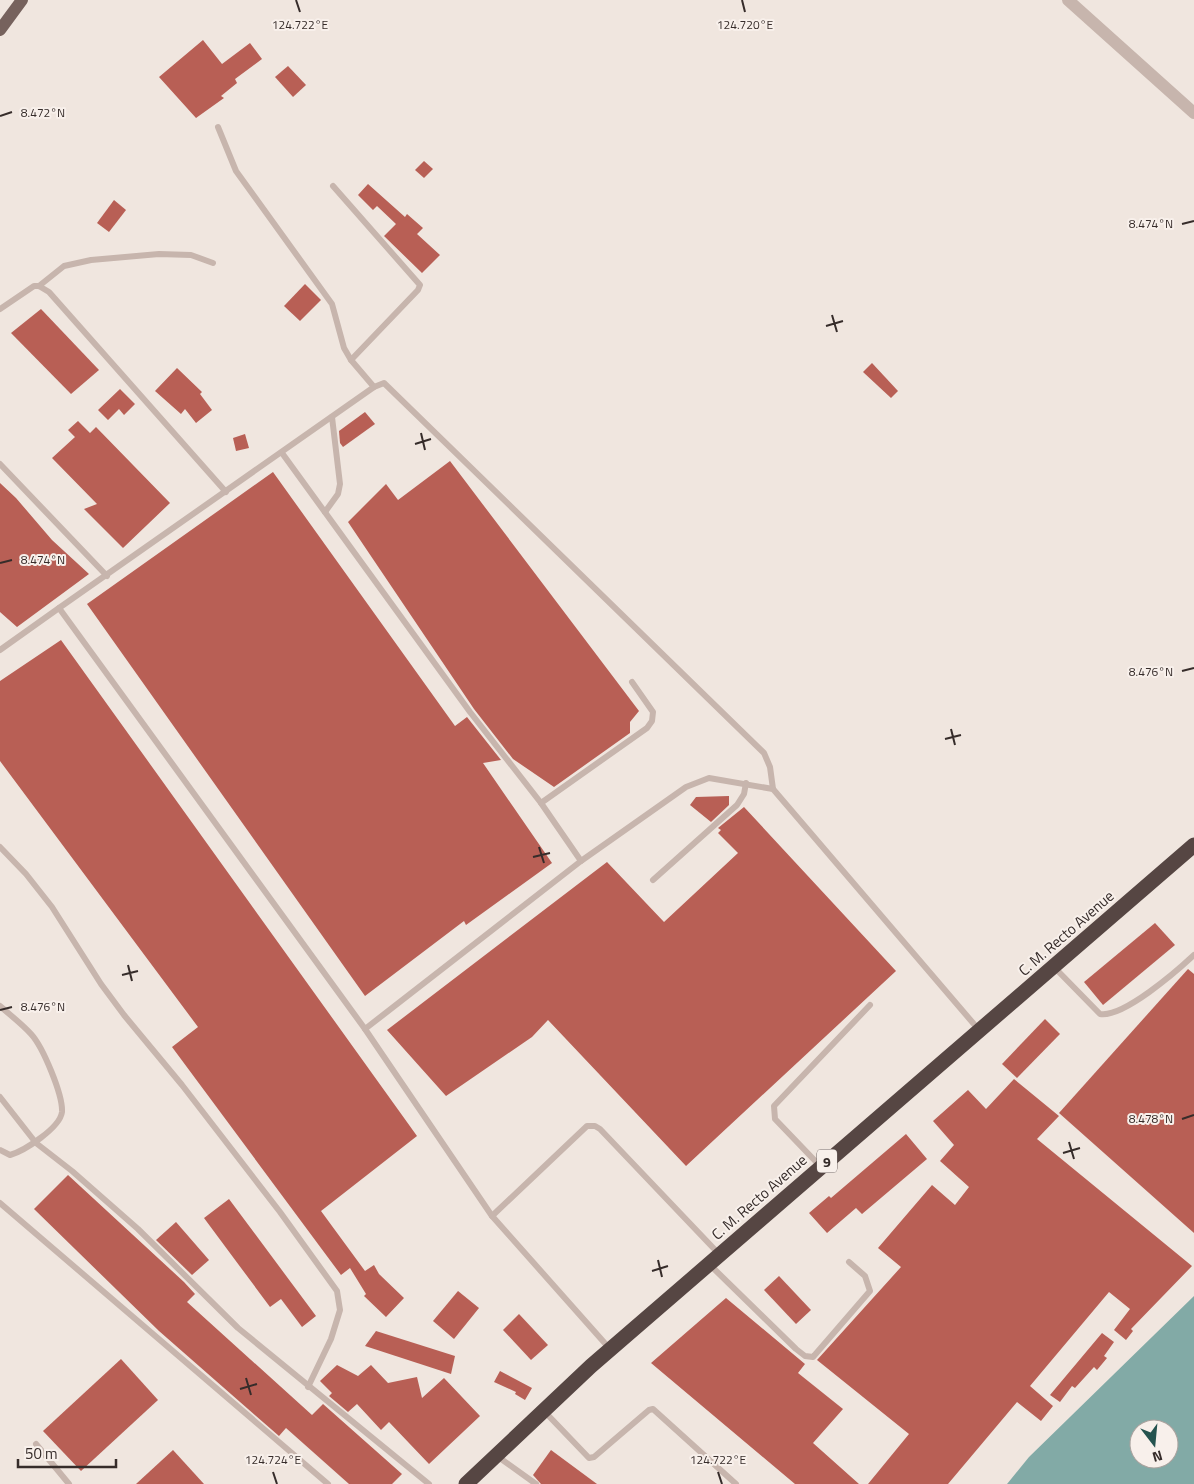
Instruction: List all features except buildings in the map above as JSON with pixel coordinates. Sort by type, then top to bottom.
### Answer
[{"type":"highway","name":"C. M. Recto Avenue","points":[[466,1484],[543,1410],[610,1350],[1194,846]]},
{"type":"main road","points":[[0,30],[22,0]]},
{"type":"street","points":[[1068,0],[1194,113]]},
{"type":"lane","points":[[218,127],[236,171],[332,304],[344,348],[351,360],[374,387]]},
{"type":"lane","points":[[333,186],[420,285],[418,290],[351,360]]},
{"type":"lane","points":[[0,309],[28,288],[39,286],[64,266],[91,260],[159,254],[190,255],[213,263]]},
{"type":"lane","points":[[39,286],[49,292],[226,492]]},
{"type":"lane","points":[[0,650],[374,387],[381,383],[387,384],[764,753],[770,767],[773,789],[979,1030]]},
{"type":"lane","points":[[325,512],[338,494],[340,484],[332,417]]},
{"type":"lane","points":[[282,453],[475,719],[541,804],[581,861]]},
{"type":"lane","points":[[0,464],[107,576]]},
{"type":"lane","points":[[59,608],[366,1029],[492,1216],[610,1350]]},
{"type":"lane","points":[[541,804],[647,728],[652,721],[654,712],[632,682]]},
{"type":"lane","points":[[366,1029],[581,861],[694,783],[709,778],[773,789]]},
{"type":"lane","points":[[653,880],[737,804],[744,794],[746,783]]},
{"type":"lane","points":[[0,847],[26,874],[52,907],[124,1016],[209,1120],[337,1291],[340,1300],[340,1310],[331,1339],[308,1387]]},
{"type":"lane","points":[[1054,967],[1100,1014],[1107,1015],[1119,1011],[1173,975],[1194,955]]},
{"type":"lane","points":[[821,1167],[775,1119],[774,1106],[870,1005]]},
{"type":"lane","points":[[0,1006],[32,1035],[42,1051],[56,1087],[62,1114],[36,1143],[10,1155],[0,1150]]},
{"type":"lane","points":[[0,1097],[36,1143],[72,1170],[138,1228],[238,1328],[429,1484]]},
{"type":"lane","points":[[492,1216],[587,1126],[595,1126],[714,1260],[796,1350],[804,1356],[813,1358],[870,1291],[864,1276],[849,1262]]},
{"type":"lane","points":[[0,1203],[328,1484]]},
{"type":"lane","points":[[543,1410],[589,1458],[594,1457],[649,1410],[653,1409],[736,1484]]},
{"type":"lane","points":[[36,1444],[69,1484]]},
{"type":"lane","points":[[496,1455],[536,1484]]},
{"type":"water","points":[[1194,1296],[1194,1484],[1007,1484],[1029,1457]]}]
